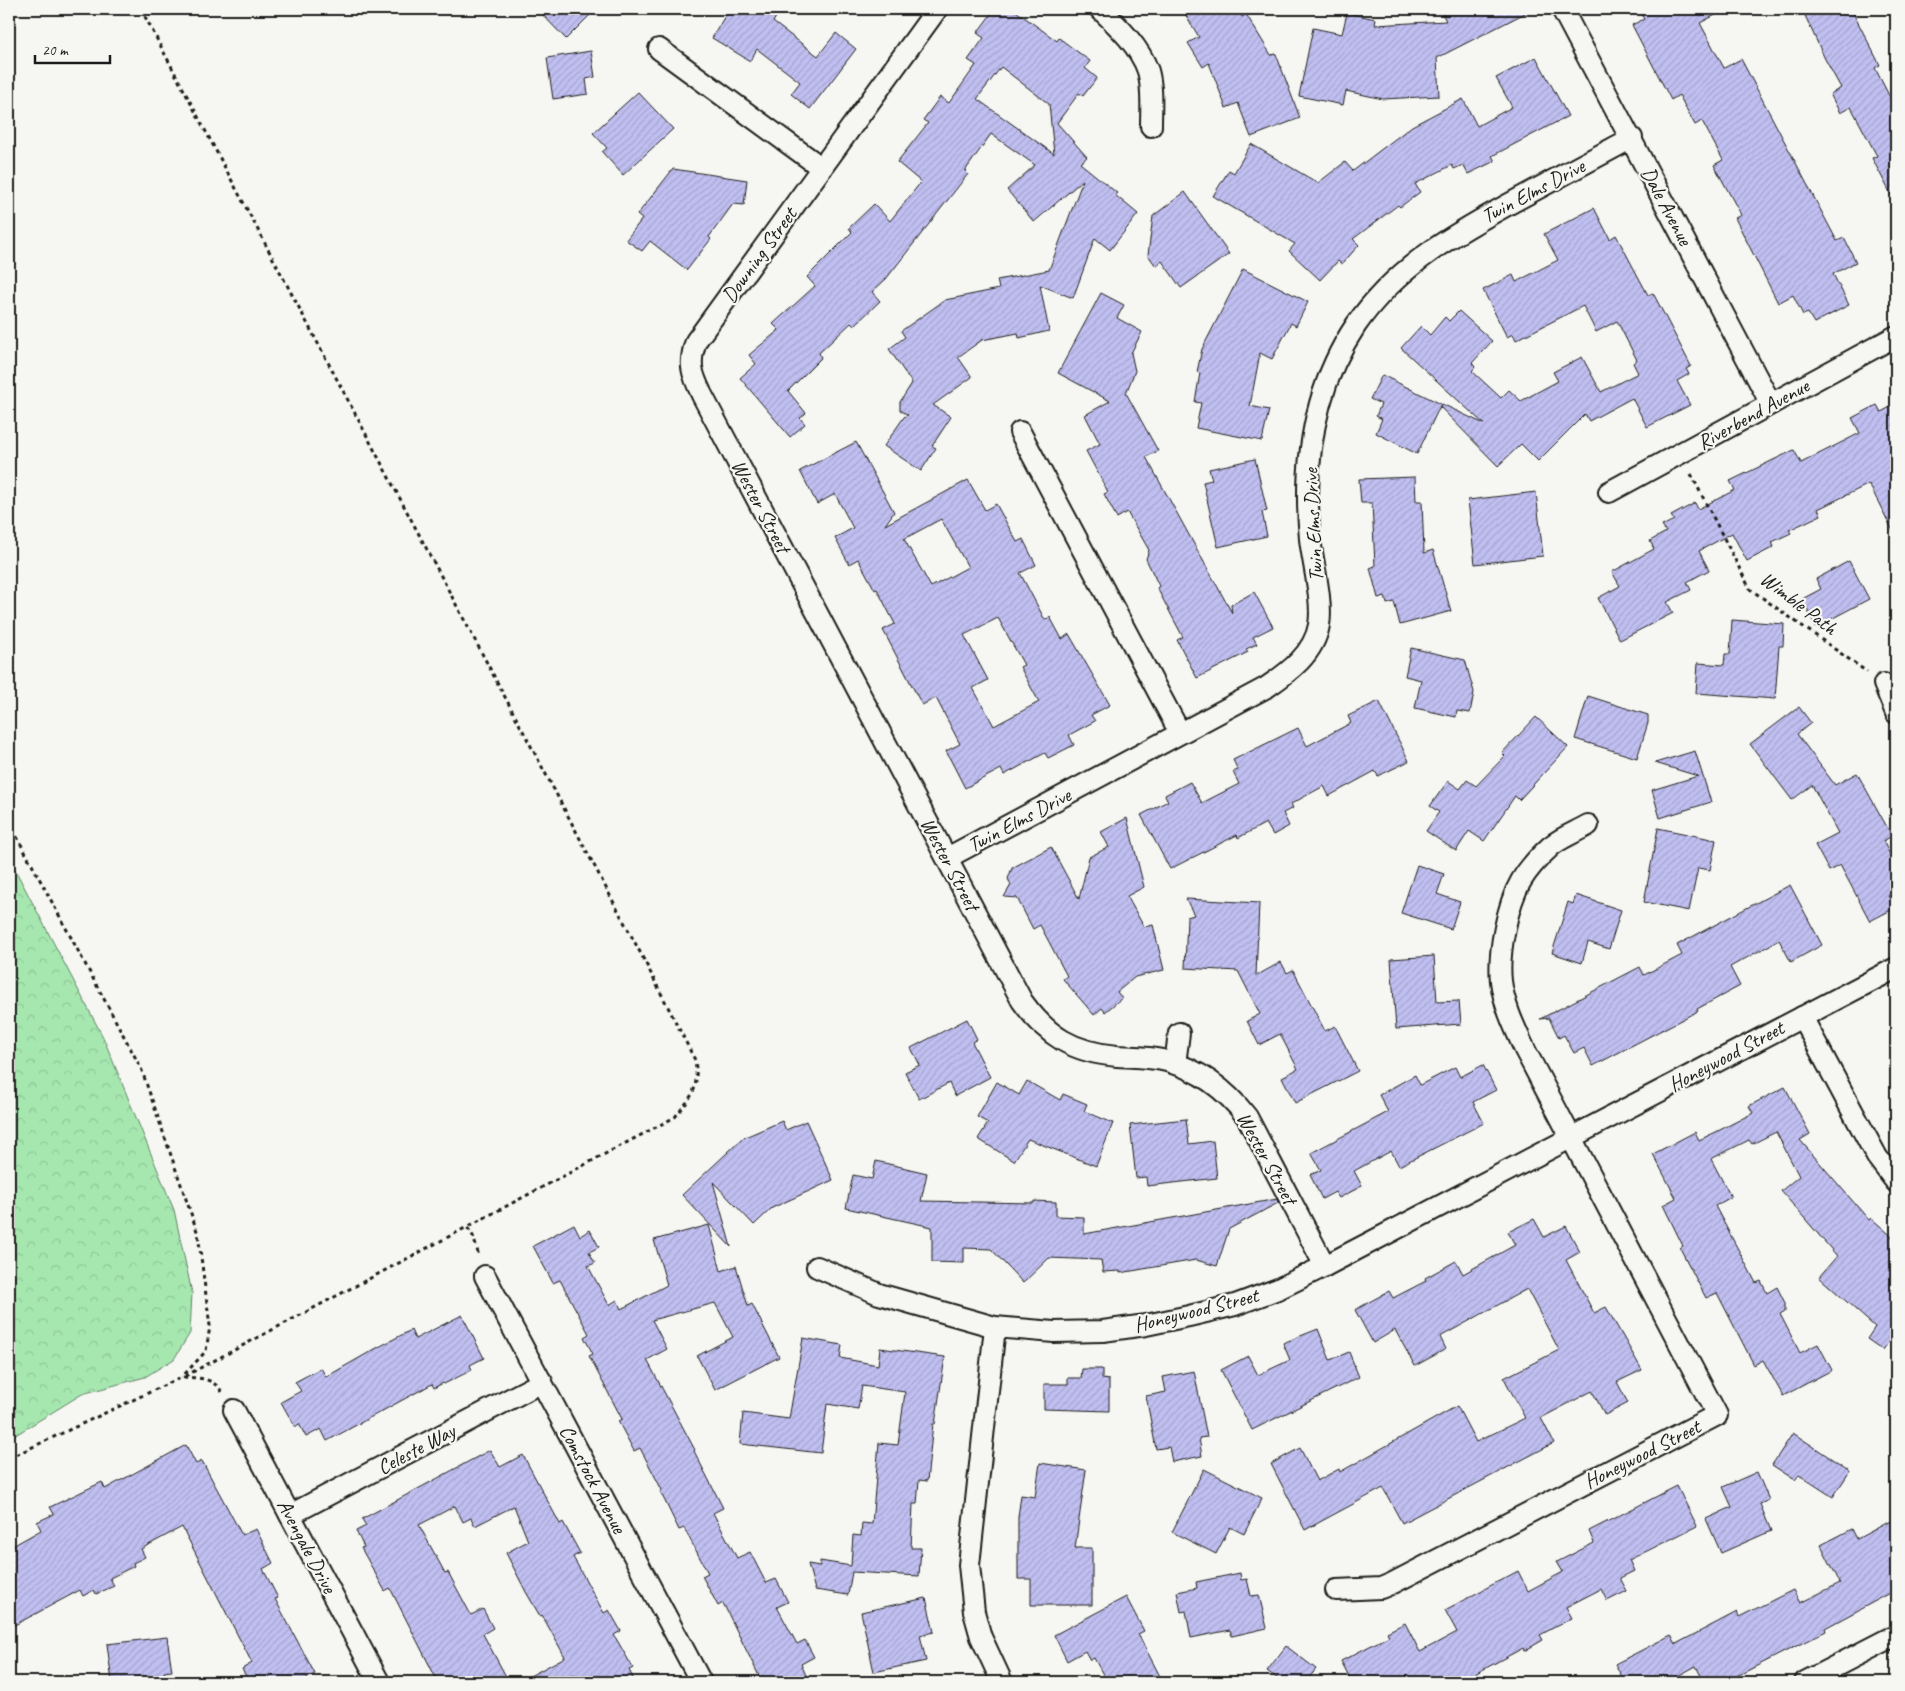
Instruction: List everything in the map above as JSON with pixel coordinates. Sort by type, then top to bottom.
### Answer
[{"type":"street","name":"Downing Street","points":[[696,342],[938,9]]},
{"type":"street","points":[[1100,9],[1118,26],[1148,70],[1152,92],[1151,126]]},
{"type":"street","name":"Dale Avenue","points":[[1562,9],[1632,138],[1771,404]]},
{"type":"street","points":[[660,49],[822,168]]},
{"type":"street","name":"Twin Elms Drive","points":[[947,858],[1267,687],[1301,661],[1311,645],[1319,626],[1319,608],[1310,540],[1308,504],[1308,471],[1312,433],[1321,397],[1335,361],[1356,325],[1381,294],[1414,262],[1443,242],[1471,224],[1632,138]]},
{"type":"street","name":"Riverbend Avenue","points":[[1609,492],[1896,336]]},
{"type":"street","name":"Wester Street","points":[[696,342],[691,367],[702,396],[1022,1001],[1044,1028],[1068,1044],[1094,1053],[1142,1057],[1175,1064],[1209,1080],[1233,1099],[1247,1117],[1326,1266]]},
{"type":"street","points":[[1020,432],[1180,733]]},
{"type":"street","points":[[1884,684],[1896,713]]},
{"type":"street","name":"Honeywood Street","points":[[1336,1590],[1375,1589],[1393,1584],[1717,1415],[1570,1138],[1510,1017],[1501,982],[1501,953],[1505,922],[1520,882],[1534,862],[1553,844],[1588,825]]},
{"type":"street","name":"Honeywood Street","points":[[817,1267],[879,1294],[995,1328],[1054,1332],[1103,1331],[1146,1325],[1235,1305],[1278,1289],[1326,1266],[1896,968]]},
{"type":"street","name":"Honeywood Street","points":[[1802,1017],[1877,1157],[1896,1182]]},
{"type":"street","points":[[1175,1064],[1178,1033]]},
{"type":"street","name":"Comstock Avenue","points":[[485,1276],[701,1682]]},
{"type":"street","points":[[995,1328],[969,1565],[974,1612],[981,1638],[1002,1682]]},
{"type":"street","name":"Celeste Way","points":[[290,1515],[542,1382]]},
{"type":"street","name":"Avengale Drive","points":[[234,1410],[379,1682]]},
{"type":"street","points":[[1805,1682],[1896,1635]]},
{"type":"path","points":[[9,1458],[182,1378],[675,1117],[694,1094],[697,1077],[695,1060],[641,954],[141,9]]},
{"type":"path","name":"Wimble Path","points":[[1690,474],[1750,589],[1884,684]]},
{"type":"path","points":[[9,822],[141,1068],[198,1234],[210,1326],[206,1352],[182,1378]]},
{"type":"path","points":[[466,1227],[473,1236],[485,1276]]},
{"type":"path","points":[[182,1378],[205,1378],[218,1386],[234,1410]]},
{"type":"green space","points":[[9,858],[103,1037],[174,1210],[192,1293],[190,1333],[174,1359],[145,1377],[82,1394],[9,1439]]},
{"type":"building","points":[[537,9],[596,9],[566,39]]},
{"type":"building","points":[[729,9],[781,9],[773,22],[818,56],[836,33],[856,49],[810,109],[791,94],[800,82],[757,49],[750,61],[712,38]]},
{"type":"building","points":[[995,9],[1013,9],[1057,41],[1059,38],[1090,61],[1085,68],[1097,78],[1083,96],[1079,93],[1057,123],[1087,157],[1080,163],[1117,193],[1115,195],[1138,214],[1110,250],[1095,238],[1073,298],[1040,285],[1049,331],[1019,338],[1018,333],[982,340],[958,357],[972,377],[933,405],[951,417],[932,446],[936,448],[921,471],[884,446],[904,417],[908,415],[900,410],[900,402],[912,383],[889,349],[905,337],[901,331],[945,300],[999,289],[997,280],[1049,270],[1083,180],[1034,222],[1007,190],[1035,165],[991,134],[965,171],[968,174],[886,279],[872,292],[880,301],[854,326],[851,323],[819,353],[821,358],[788,391],[806,413],[800,418],[805,424],[790,437],[740,378],[756,364],[749,355],[779,330],[773,324],[815,286],[807,277],[852,232],[849,228],[874,204],[890,221],[921,182],[897,162],[928,123],[923,120],[940,97],[949,103],[976,65],[968,60],[984,38],[977,33]],"holes":[[[1001,67],[1049,104],[1054,154],[977,99]]]},
{"type":"building","points":[[1182,9],[1237,9],[1242,17],[1246,14],[1271,55],[1276,54],[1300,118],[1251,137],[1238,103],[1226,108],[1209,63],[1203,67],[1188,43],[1199,37]]},
{"type":"building","points":[[1440,9],[1533,9],[1437,58],[1439,96],[1383,99],[1346,91],[1343,105],[1299,96],[1313,28],[1342,34],[1347,13],[1376,19],[1375,25],[1446,21]]},
{"type":"building","points":[[1638,9],[1727,9],[1700,23],[1724,68],[1741,59],[1837,241],[1844,238],[1856,262],[1833,274],[1849,305],[1814,323],[1808,313],[1803,315],[1793,295],[1778,303],[1735,218],[1741,215],[1714,165],[1723,160],[1702,121],[1695,125],[1679,95],[1671,100],[1632,25],[1644,19]]},
{"type":"building","points":[[1802,9],[1851,9],[1880,65],[1875,68],[1896,109],[1896,204],[1872,158],[1877,156],[1851,107],[1840,113],[1830,94],[1841,88],[1825,59]]},
{"type":"building","points":[[591,51],[595,77],[586,79],[588,94],[553,99],[547,58]]},
{"type":"building","points":[[1536,57],[1568,116],[1492,156],[1495,161],[1468,174],[1463,165],[1454,169],[1452,165],[1415,184],[1420,192],[1400,207],[1398,205],[1353,239],[1359,245],[1342,264],[1338,261],[1320,280],[1289,251],[1295,244],[1213,196],[1229,170],[1234,173],[1251,144],[1318,183],[1345,162],[1353,171],[1412,126],[1463,99],[1477,126],[1512,107],[1496,78]]},
{"type":"building","points":[[638,92],[673,129],[623,175],[602,152],[607,148],[593,133]]},
{"type":"building","points":[[673,169],[747,180],[744,205],[733,204],[709,237],[711,239],[687,270],[650,241],[642,251],[626,240],[642,219],[637,215]]},
{"type":"building","points":[[1185,192],[1229,254],[1181,288],[1162,261],[1156,266],[1148,255],[1153,216]]},
{"type":"building","points":[[1594,208],[1610,239],[1616,235],[1648,295],[1653,293],[1691,366],[1686,369],[1689,374],[1677,381],[1690,405],[1647,427],[1632,398],[1589,421],[1585,414],[1538,461],[1521,444],[1498,466],[1440,407],[1442,404],[1484,424],[1401,348],[1421,326],[1430,335],[1445,317],[1449,321],[1459,311],[1492,341],[1472,363],[1475,367],[1472,371],[1501,398],[1509,390],[1521,401],[1558,381],[1553,372],[1582,357],[1601,392],[1638,373],[1633,363],[1637,360],[1617,321],[1596,332],[1583,306],[1516,340],[1513,334],[1507,337],[1483,290],[1513,275],[1516,282],[1558,260],[1544,234]]},
{"type":"building","points":[[1243,269],[1308,302],[1296,326],[1291,323],[1272,359],[1260,353],[1250,406],[1269,410],[1262,441],[1196,428],[1201,403],[1195,402],[1200,373],[1197,372],[1202,349]]},
{"type":"building","points":[[1101,293],[1124,305],[1117,318],[1142,332],[1131,353],[1135,371],[1126,393],[1158,451],[1146,457],[1232,613],[1231,605],[1254,592],[1273,627],[1253,637],[1257,644],[1246,649],[1248,652],[1197,678],[1177,640],[1183,637],[1157,588],[1159,586],[1146,559],[1149,550],[1127,512],[1117,518],[1104,494],[1108,492],[1086,451],[1100,444],[1085,415],[1110,401],[1058,373]]},
{"type":"building","points":[[1382,375],[1441,404],[1417,454],[1376,433],[1382,419],[1376,416],[1381,404],[1370,399]]},
{"type":"building","points":[[1896,404],[1896,537],[1869,484],[1818,509],[1821,515],[1789,530],[1791,533],[1772,542],[1774,547],[1747,561],[1732,533],[1699,551],[1709,570],[1687,582],[1691,590],[1667,602],[1673,613],[1620,640],[1598,598],[1620,586],[1612,572],[1654,549],[1650,541],[1666,532],[1662,526],[1674,520],[1671,516],[1695,503],[1698,509],[1735,490],[1730,481],[1794,450],[1801,463],[1860,433],[1852,418],[1877,405],[1881,412]]},
{"type":"building","points":[[856,442],[894,512],[885,525],[968,480],[985,510],[996,504],[1017,542],[1023,539],[1036,565],[1020,573],[1045,620],[1050,617],[1062,639],[1069,634],[1110,705],[1091,715],[1095,721],[1069,735],[1074,745],[1048,758],[1045,753],[1004,775],[1001,769],[965,788],[946,751],[960,744],[936,698],[922,705],[883,630],[895,624],[877,589],[875,590],[858,559],[849,564],[835,538],[853,528],[835,494],[817,504],[800,471]],"holes":[[[941,519],[968,567],[931,587],[904,539]],[[998,618],[1024,665],[1020,667],[1039,702],[994,726],[973,688],[988,680],[964,635]]]},
{"type":"building","points":[[1255,459],[1267,511],[1262,512],[1267,536],[1218,547],[1203,482],[1212,480],[1209,469]]},
{"type":"building","points":[[1415,477],[1416,501],[1422,501],[1424,553],[1433,550],[1451,611],[1400,625],[1394,602],[1387,604],[1385,596],[1378,598],[1370,568],[1375,566],[1372,503],[1361,503],[1359,479]]},
{"type":"building","points":[[1536,492],[1543,556],[1475,564],[1468,500]]},
{"type":"building","points":[[1849,561],[1869,599],[1816,627],[1802,599],[1821,589],[1816,579]]},
{"type":"building","points":[[1732,620],[1784,624],[1783,646],[1779,646],[1775,699],[1696,693],[1698,663],[1724,665],[1725,654],[1730,654]]},
{"type":"building","points":[[1411,648],[1465,660],[1474,692],[1470,713],[1457,711],[1456,717],[1415,708],[1421,680],[1405,676]]},
{"type":"building","points":[[1588,696],[1648,715],[1648,723],[1637,758],[1575,739]]},
{"type":"building","points":[[1379,701],[1409,761],[1378,776],[1375,771],[1329,796],[1324,786],[1291,804],[1293,808],[1283,813],[1289,826],[1273,835],[1266,823],[1238,838],[1237,835],[1170,869],[1141,815],[1168,801],[1165,795],[1190,782],[1202,803],[1239,784],[1233,772],[1238,770],[1233,760],[1298,728],[1307,746],[1351,723],[1348,716]]},
{"type":"building","points":[[1799,707],[1811,723],[1797,734],[1835,785],[1857,773],[1892,836],[1883,841],[1896,866],[1896,892],[1888,896],[1895,908],[1870,921],[1840,865],[1829,871],[1815,845],[1838,833],[1812,785],[1792,800],[1750,744]]},
{"type":"building","points":[[1536,717],[1568,747],[1519,800],[1515,796],[1484,841],[1469,831],[1456,851],[1426,831],[1439,812],[1430,806],[1448,781],[1460,789],[1467,780],[1476,786],[1505,756],[1502,753]]},
{"type":"building","points":[[1695,751],[1711,802],[1660,818],[1652,790],[1698,776],[1655,763]]},
{"type":"building","points":[[1127,818],[1144,887],[1127,896],[1144,927],[1153,925],[1164,970],[1135,977],[1117,992],[1122,998],[1105,1012],[1102,1008],[1094,1015],[1063,979],[1067,976],[1040,925],[1033,929],[1017,898],[1004,897],[1011,885],[1008,879],[1012,868],[1051,847],[1079,899],[1089,857],[1109,847],[1101,832]]},
{"type":"building","points":[[1658,828],[1716,840],[1710,870],[1698,868],[1689,911],[1644,902]]},
{"type":"building","points":[[1417,865],[1444,874],[1437,894],[1460,902],[1451,929],[1401,913]]},
{"type":"building","points":[[1790,885],[1822,945],[1791,962],[1779,940],[1730,967],[1740,986],[1697,1009],[1698,1011],[1593,1066],[1584,1048],[1574,1053],[1564,1035],[1559,1038],[1549,1018],[1540,1019],[1640,967],[1644,975],[1682,955],[1677,945]]},
{"type":"building","points":[[1576,895],[1621,910],[1609,949],[1588,942],[1582,963],[1552,953],[1568,902],[1573,904]]},
{"type":"building","points":[[1186,899],[1259,903],[1256,976],[1281,962],[1287,973],[1293,970],[1325,1031],[1335,1026],[1358,1071],[1295,1103],[1282,1077],[1298,1069],[1280,1034],[1259,1045],[1247,1021],[1260,1014],[1238,971],[1185,968],[1187,917],[1194,915]]},
{"type":"building","points":[[1434,956],[1437,1002],[1459,1001],[1461,1024],[1396,1029],[1391,959]]},
{"type":"building","points":[[967,1019],[977,1039],[972,1042],[990,1077],[955,1096],[949,1083],[919,1099],[905,1072],[920,1065],[911,1048]]},
{"type":"building","points":[[1483,1065],[1496,1090],[1473,1102],[1484,1123],[1399,1166],[1391,1151],[1354,1171],[1362,1186],[1339,1198],[1335,1192],[1322,1199],[1310,1175],[1321,1170],[1311,1153],[1388,1112],[1379,1095],[1415,1075],[1420,1085],[1455,1067],[1460,1077]]},
{"type":"building","points":[[1027,1081],[1060,1100],[1063,1094],[1087,1104],[1084,1111],[1113,1123],[1096,1166],[1028,1139],[1014,1161],[978,1139],[988,1123],[977,1117],[997,1082],[1019,1095]]},
{"type":"building","points":[[1785,1087],[1810,1134],[1800,1140],[1869,1220],[1871,1218],[1896,1240],[1896,1346],[1889,1341],[1883,1350],[1867,1339],[1875,1327],[1819,1277],[1837,1256],[1781,1191],[1799,1176],[1776,1132],[1752,1144],[1749,1140],[1711,1159],[1731,1197],[1715,1206],[1756,1283],[1761,1281],[1767,1293],[1777,1287],[1785,1303],[1785,1311],[1780,1314],[1800,1353],[1818,1344],[1832,1370],[1783,1396],[1763,1360],[1754,1365],[1717,1293],[1706,1298],[1680,1248],[1683,1246],[1663,1205],[1676,1198],[1653,1154],[1695,1132],[1699,1140],[1716,1132],[1753,1113],[1749,1106]]},
{"type":"building","points":[[1186,1119],[1189,1144],[1213,1141],[1217,1178],[1147,1186],[1146,1177],[1136,1178],[1130,1125]]},
{"type":"building","points":[[782,1121],[786,1130],[806,1121],[833,1180],[772,1208],[754,1225],[713,1182],[731,1247],[682,1195],[743,1138]]},
{"type":"building","points":[[876,1161],[927,1173],[921,1201],[1056,1202],[1056,1216],[1084,1217],[1084,1234],[1277,1199],[1278,1203],[1229,1229],[1217,1266],[1196,1260],[1120,1273],[1120,1271],[1103,1272],[1101,1260],[1049,1258],[1023,1283],[991,1249],[964,1248],[964,1263],[932,1262],[932,1227],[846,1208],[853,1175],[872,1179]]},
{"type":"building","points":[[1534,1219],[1544,1237],[1566,1226],[1580,1252],[1566,1260],[1594,1313],[1606,1307],[1642,1370],[1617,1382],[1628,1403],[1605,1415],[1592,1391],[1541,1418],[1554,1443],[1402,1523],[1383,1488],[1305,1530],[1271,1464],[1300,1448],[1317,1481],[1339,1469],[1340,1472],[1457,1406],[1476,1442],[1525,1418],[1504,1378],[1559,1350],[1527,1289],[1440,1337],[1446,1349],[1415,1366],[1395,1330],[1373,1343],[1355,1310],[1389,1291],[1393,1298],[1426,1281],[1425,1278],[1456,1261],[1463,1274],[1515,1245],[1508,1232]]},
{"type":"building","points":[[574,1224],[580,1236],[590,1230],[599,1247],[589,1252],[595,1263],[588,1266],[609,1305],[617,1300],[621,1309],[667,1285],[654,1240],[709,1225],[721,1271],[736,1266],[748,1306],[752,1304],[779,1357],[715,1390],[697,1356],[733,1337],[715,1303],[652,1320],[667,1349],[647,1360],[695,1450],[723,1508],[713,1513],[737,1558],[750,1552],[766,1583],[776,1579],[788,1602],[777,1607],[797,1644],[805,1640],[814,1657],[801,1664],[809,1682],[762,1682],[723,1603],[718,1606],[702,1576],[708,1573],[684,1528],[679,1530],[660,1491],[662,1490],[640,1448],[634,1451],[618,1421],[622,1419],[589,1356],[593,1354],[584,1337],[589,1334],[560,1280],[553,1283],[533,1246]]},
{"type":"building","points":[[462,1315],[484,1358],[470,1365],[472,1370],[434,1388],[432,1384],[327,1441],[321,1429],[306,1437],[299,1424],[295,1427],[281,1402],[301,1391],[295,1382],[321,1368],[326,1377],[411,1330],[415,1339]]},
{"type":"building","points":[[1318,1329],[1330,1360],[1349,1352],[1359,1377],[1252,1430],[1221,1370],[1248,1356],[1258,1375],[1290,1360],[1283,1343]]},
{"type":"building","points":[[803,1338],[842,1345],[840,1358],[878,1365],[880,1348],[945,1357],[935,1424],[933,1424],[927,1481],[919,1480],[917,1504],[913,1504],[911,1548],[921,1548],[919,1576],[852,1572],[848,1595],[815,1590],[808,1564],[820,1566],[820,1561],[851,1566],[853,1535],[861,1536],[862,1523],[872,1524],[879,1443],[898,1445],[905,1392],[862,1386],[858,1409],[827,1404],[821,1453],[740,1444],[743,1413],[789,1419]]},
{"type":"building","points":[[1082,1369],[1102,1369],[1102,1379],[1109,1380],[1109,1411],[1044,1409],[1044,1384],[1068,1384],[1068,1378],[1081,1378]]},
{"type":"building","points":[[1194,1371],[1207,1437],[1199,1438],[1202,1456],[1172,1462],[1169,1447],[1156,1449],[1146,1396],[1166,1392],[1163,1377]]},
{"type":"building","points":[[1793,1433],[1850,1471],[1833,1497],[1799,1475],[1795,1480],[1772,1465]]},
{"type":"building","points":[[186,1445],[196,1464],[202,1461],[242,1535],[256,1529],[273,1563],[263,1569],[278,1598],[275,1599],[315,1674],[300,1682],[249,1682],[242,1669],[252,1663],[182,1527],[141,1549],[145,1557],[133,1563],[134,1566],[110,1578],[114,1586],[96,1594],[94,1590],[83,1596],[80,1590],[9,1628],[9,1548],[41,1530],[37,1522],[54,1514],[50,1507],[102,1482],[105,1489]]},
{"type":"building","points":[[490,1450],[500,1467],[523,1455],[560,1524],[563,1522],[580,1553],[573,1557],[604,1613],[609,1610],[621,1631],[614,1635],[633,1668],[629,1670],[635,1682],[579,1682],[574,1674],[559,1682],[519,1682],[565,1657],[542,1615],[540,1616],[526,1592],[506,1553],[528,1541],[514,1506],[475,1526],[471,1518],[463,1522],[455,1506],[419,1525],[445,1573],[448,1572],[471,1615],[483,1609],[493,1628],[483,1634],[509,1682],[438,1682],[390,1588],[385,1591],[361,1548],[364,1547],[356,1531],[366,1526],[362,1519]]},
{"type":"building","points":[[1040,1463],[1086,1470],[1075,1548],[1092,1548],[1092,1605],[1031,1605],[1031,1579],[1018,1579],[1018,1517],[1021,1495],[1035,1497]]},
{"type":"building","points":[[1204,1469],[1262,1498],[1244,1534],[1230,1527],[1216,1554],[1172,1532]]},
{"type":"building","points":[[1757,1472],[1769,1500],[1760,1504],[1771,1531],[1721,1553],[1706,1519],[1732,1507],[1723,1487]]},
{"type":"building","points":[[1677,1486],[1697,1526],[1629,1560],[1634,1571],[1620,1578],[1627,1591],[1607,1601],[1601,1589],[1566,1607],[1572,1618],[1540,1635],[1543,1640],[1524,1651],[1523,1648],[1460,1682],[1352,1682],[1341,1661],[1389,1636],[1387,1632],[1405,1623],[1420,1652],[1457,1632],[1445,1610],[1518,1571],[1528,1591],[1563,1572],[1557,1562],[1594,1543],[1589,1531]]},
{"type":"building","points":[[1896,1518],[1896,1590],[1825,1628],[1826,1631],[1725,1682],[1704,1682],[1696,1666],[1667,1682],[1625,1682],[1615,1664],[1671,1635],[1676,1644],[1737,1612],[1739,1617],[1793,1590],[1800,1603],[1840,1583],[1821,1545],[1852,1529],[1857,1539]]},
{"type":"building","points":[[1240,1573],[1241,1580],[1247,1579],[1251,1596],[1259,1595],[1267,1628],[1232,1636],[1230,1630],[1191,1638],[1186,1611],[1181,1612],[1177,1592],[1197,1588],[1196,1582]]},
{"type":"building","points":[[1126,1597],[1144,1631],[1138,1634],[1163,1682],[1107,1682],[1094,1658],[1090,1660],[1085,1651],[1067,1661],[1054,1635]]},
{"type":"building","points":[[926,1598],[934,1632],[920,1635],[926,1661],[874,1672],[861,1612]]},
{"type":"building","points":[[167,1637],[172,1671],[164,1672],[166,1682],[112,1682],[107,1644]]},
{"type":"building","points":[[1286,1646],[1316,1669],[1306,1682],[1282,1682],[1267,1671]]}]
